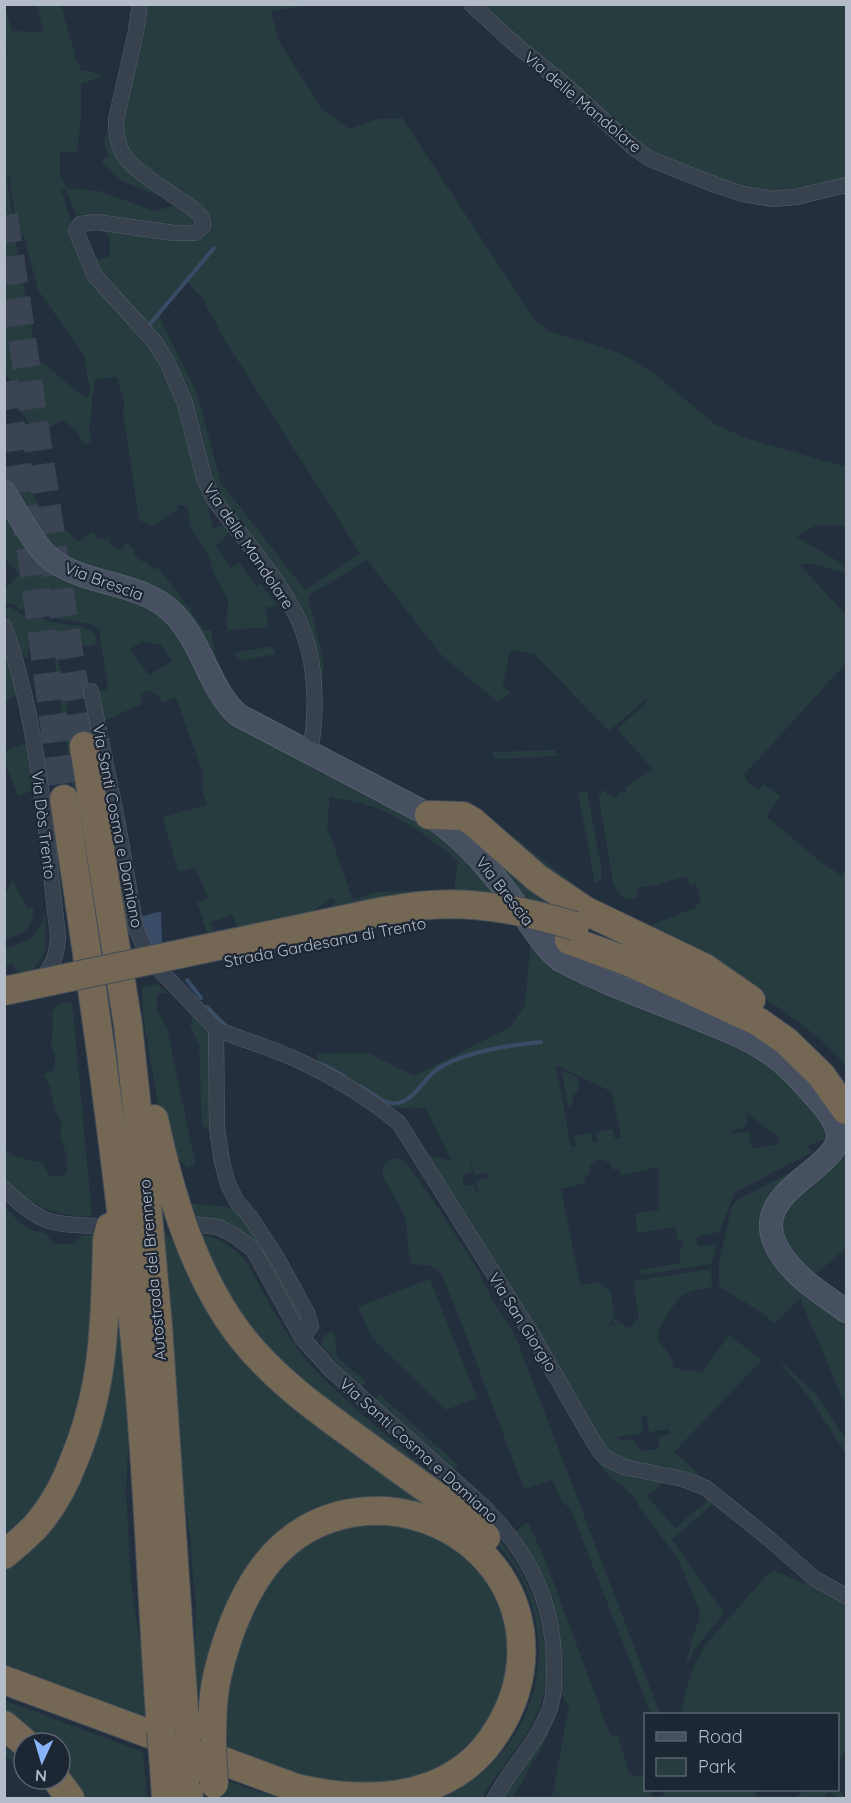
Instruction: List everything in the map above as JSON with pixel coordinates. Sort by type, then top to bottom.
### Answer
[{"type":"highway","name":"Autostrada del Brennero","points":[[84,746],[128,1026],[158,1325],[186,1740],[180,1780],[166,1798]]},
{"type":"highway","name":"Autostrada del Brennero","points":[[64,798],[98,1024],[140,1398],[186,1740]]},
{"type":"highway","points":[[429,815],[463,816],[472,821],[537,878],[578,906],[705,968],[751,999]]},
{"type":"highway","name":"Strada Gardesana di Trento","points":[[4,991],[384,911],[431,905],[517,910],[572,933],[759,1022],[786,1041],[814,1069],[846,1110]]},
{"type":"highway","name":"Strada Gardesana di Trento","points":[[4,1008],[389,927],[435,922],[478,923],[572,933],[664,961],[751,999],[805,1035],[846,1079]]},
{"type":"highway","points":[[128,1026],[143,1056],[163,1159],[177,1206],[201,1270],[239,1334],[266,1364],[303,1398],[469,1519],[514,1573],[526,1598],[535,1636],[535,1668],[528,1702],[514,1731],[487,1763],[460,1785],[430,1798]]},
{"type":"highway","points":[[4,1555],[36,1526],[61,1490],[82,1442],[101,1367],[105,1329],[107,1240],[118,1193]]},
{"type":"highway","points":[[4,1680],[296,1788],[341,1797],[369,1798],[405,1794],[422,1790],[444,1780],[474,1759],[495,1734],[513,1701],[520,1668],[521,1639],[516,1609],[496,1568],[465,1538],[427,1519],[403,1513],[357,1513],[332,1518],[297,1536],[280,1549],[266,1565],[244,1602],[217,1677],[186,1740],[214,1791]]},
{"type":"highway","points":[[4,1693],[220,1775],[294,1798]]},
{"type":"street","name":"Via delle Mandolare","points":[[140,4],[116,120],[120,147],[125,157],[135,167],[197,212],[202,218],[203,226],[195,233],[174,233],[96,222],[80,224],[76,231],[95,276],[154,341],[167,362],[185,403],[208,488],[215,501],[282,592],[304,634],[315,700],[310,753]]},
{"type":"street","name":"Via delle Mandolare","points":[[471,4],[633,147],[650,159],[716,185],[772,200],[796,197],[846,185]]},
{"type":"street","name":"Via Brescia","points":[[4,492],[46,555],[65,568],[138,591],[170,610],[182,623],[230,707],[238,715],[429,815],[450,829],[492,872],[547,947],[560,960],[739,1035],[777,1058],[819,1101],[833,1120],[837,1130],[837,1144],[832,1152],[778,1202],[772,1216],[771,1232],[782,1256],[794,1271],[846,1311]]},
{"type":"street","name":"Via Dòs Trento","points":[[4,626],[24,696],[32,735],[58,936],[57,949],[51,967],[41,979],[4,1003]]},
{"type":"street","name":"Via Santi Cosma e Damiano","points":[[91,691],[136,928],[153,963],[216,1029]]},
{"type":"street","points":[[216,1029],[217,1128],[222,1162],[237,1202],[277,1258],[307,1313],[311,1326],[302,1338]]},
{"type":"street","name":"Via San Giorgio","points":[[216,1029],[292,1058],[347,1086],[377,1105],[399,1123],[534,1338],[593,1441],[608,1459],[624,1467],[683,1479],[706,1488],[815,1579],[846,1596]]},
{"type":"street","points":[[4,1189],[30,1212],[48,1222],[94,1226]]},
{"type":"street","name":"Via Santi Cosma e Damiano","points":[[191,1224],[218,1227],[253,1249],[302,1338],[332,1371],[484,1507],[507,1531],[527,1561],[539,1585],[549,1618],[554,1646],[554,1684],[551,1701],[540,1731],[495,1798]]},
{"type":"green space","points":[[5,5],[12,31],[43,32],[37,5],[61,5],[81,70],[102,74],[101,77],[81,84],[81,117],[77,153],[60,152],[60,174],[66,188],[99,191],[154,211],[173,206],[181,208],[193,218],[193,223],[184,227],[112,217],[76,215],[66,189],[61,190],[71,220],[72,236],[91,281],[146,342],[167,372],[211,502],[208,509],[213,529],[227,523],[231,528],[216,546],[230,568],[240,563],[256,587],[261,584],[278,605],[265,608],[269,627],[228,630],[227,598],[215,576],[208,554],[191,528],[187,506],[178,505],[177,510],[154,526],[139,520],[123,411],[124,404],[117,377],[95,379],[89,431],[91,441],[85,445],[77,432],[65,421],[45,430],[31,425],[22,414],[17,388],[4,372],[4,55],[7,51]],"holes":[[[9,176],[18,235],[24,236],[38,290],[84,355],[90,391],[88,397],[83,396],[37,358],[15,238],[7,177]]]},
{"type":"green space","points":[[142,5],[313,5],[271,11],[279,41],[322,109],[349,129],[378,119],[402,118],[535,320],[548,331],[628,357],[656,375],[716,425],[746,438],[846,467],[846,526],[816,525],[797,537],[846,566],[846,573],[808,563],[800,565],[846,615],[846,663],[744,775],[747,781],[758,790],[764,784],[781,796],[766,816],[822,863],[841,875],[846,869],[846,1065],[820,1039],[781,1009],[713,967],[578,899],[492,820],[606,909],[648,926],[697,907],[697,904],[701,902],[696,884],[690,886],[687,876],[653,886],[639,887],[636,898],[632,899],[622,896],[616,890],[613,882],[598,795],[601,795],[601,790],[617,797],[619,792],[626,793],[625,788],[653,769],[617,729],[646,703],[647,698],[609,731],[535,655],[514,650],[509,653],[503,687],[511,693],[497,701],[443,657],[367,560],[308,596],[324,664],[321,701],[307,636],[218,499],[157,337],[150,324],[138,317],[91,262],[110,256],[110,236],[106,235],[106,230],[208,230],[127,154],[120,135]],"holes":[[[186,281],[201,296],[226,342],[360,553],[305,590],[221,483],[197,393],[158,314]]]},
{"type":"green space","points":[[478,5],[846,5],[846,178],[773,194],[744,188],[649,153]]},
{"type":"green space","points":[[106,133],[172,201],[122,181],[102,163],[103,159],[109,156],[104,145]]},
{"type":"green space","points":[[14,465],[42,508],[79,542],[90,533],[95,533],[95,539],[110,539],[108,542],[120,550],[127,543],[136,550],[133,553],[142,562],[145,560],[155,570],[158,567],[189,608],[195,604],[190,610],[204,630],[211,630],[216,658],[228,682],[229,699],[199,640],[91,571],[51,549],[5,472]]},
{"type":"green space","points":[[5,504],[35,552],[160,613],[179,633],[215,701],[309,760],[314,769],[325,775],[327,770],[447,837],[504,901],[332,912],[330,907],[336,901],[331,897],[321,906],[300,918],[276,925],[239,932],[233,915],[211,922],[215,936],[209,938],[197,902],[208,898],[195,867],[178,872],[163,817],[207,805],[201,785],[203,774],[176,697],[162,703],[159,696],[149,690],[141,694],[142,704],[103,721],[94,692],[108,690],[99,629],[90,624],[49,617],[31,600],[26,603],[22,611],[13,604],[5,603],[4,590],[19,574],[5,559]],"holes":[[[142,641],[161,645],[172,661],[149,675],[130,650]],[[330,797],[374,807],[413,827],[437,844],[458,862],[454,890],[376,892],[353,900],[327,827]]]},
{"type":"green space","points":[[31,605],[46,620],[86,628],[95,636],[97,643],[88,646],[72,640],[62,640],[56,647],[109,959],[97,962],[53,648],[36,643],[30,647],[27,658],[19,648],[5,613],[6,609],[11,607],[24,616]]},
{"type":"green space","points":[[273,646],[275,654],[244,660],[237,658],[234,653]]},
{"type":"green space","points":[[7,651],[17,695],[5,701],[4,652]]},
{"type":"green space","points":[[26,743],[34,790],[18,796],[5,762],[5,751]]},
{"type":"green space","points":[[555,750],[558,756],[496,759],[491,752]]},
{"type":"green space","points":[[587,791],[602,872],[601,880],[595,884],[578,792]]},
{"type":"green space","points":[[459,823],[576,912],[521,904]]},
{"type":"green space","points":[[12,880],[28,908],[34,907],[32,921],[27,929],[5,939],[5,897]]},
{"type":"green space","points":[[45,913],[45,950],[38,964],[21,977],[12,964],[5,967],[4,942],[6,949],[32,937],[39,928]]},
{"type":"green space","points":[[531,939],[766,1060],[799,1091],[827,1130],[826,1139],[806,1146],[813,1152],[735,1192],[719,1232],[700,1236],[696,1240],[701,1247],[717,1244],[711,1264],[641,1275],[640,1270],[681,1263],[679,1251],[683,1245],[681,1240],[677,1239],[675,1227],[637,1233],[635,1214],[659,1210],[658,1167],[621,1176],[619,1169],[614,1170],[609,1162],[599,1159],[590,1166],[589,1175],[584,1176],[586,1183],[561,1189],[580,1285],[598,1282],[610,1290],[615,1316],[610,1324],[605,1326],[613,1325],[617,1317],[619,1324],[622,1323],[626,1328],[639,1320],[633,1281],[711,1269],[712,1287],[684,1294],[660,1328],[658,1338],[673,1362],[673,1367],[702,1372],[729,1335],[762,1360],[674,1452],[713,1487],[662,1465],[658,1468],[623,1461],[606,1449],[428,1155],[452,1161],[425,1107],[412,1109],[391,1106],[315,1063],[318,1054],[368,1053],[414,1076],[510,1027],[525,1005]],"holes":[[[556,1065],[612,1092],[621,1138],[615,1139],[613,1129],[596,1132],[598,1142],[593,1143],[591,1133],[574,1136],[576,1146],[571,1147]],[[746,1112],[765,1128],[778,1135],[779,1144],[752,1149],[749,1132],[732,1134],[732,1130],[745,1128],[745,1124],[748,1123]],[[470,1162],[475,1175],[488,1173],[489,1178],[476,1180],[478,1192],[474,1185],[464,1186],[462,1175],[472,1173]],[[647,1416],[649,1432],[669,1429],[670,1434],[659,1436],[659,1449],[640,1451],[633,1440],[620,1441],[616,1437],[643,1433],[641,1417]]]},
{"type":"green space","points":[[157,984],[167,993],[157,995],[157,1010],[167,1028],[195,1162],[194,1166],[188,1168],[176,1158],[162,1126],[143,1017],[142,987]]},
{"type":"green space","points":[[72,1001],[92,1216],[66,1214],[44,1208],[24,1196],[5,1179],[4,1148],[13,1156],[43,1163],[51,1176],[63,1176],[67,1171],[66,1153],[60,1136],[62,1123],[55,1111],[50,1087],[43,1075],[55,1067],[55,1055],[51,1045],[52,1012],[57,1005]]},
{"type":"green space","points":[[194,1014],[208,1035],[212,1128],[202,1127],[199,1045],[190,1025]]},
{"type":"green space","points":[[561,1070],[577,1077],[579,1089],[573,1096],[572,1105],[568,1106]]},
{"type":"green space","points":[[846,1141],[846,1248],[811,1278],[786,1253],[780,1214]]},
{"type":"green space","points":[[396,1158],[408,1165],[476,1266],[493,1301],[515,1335],[660,1713],[651,1713],[570,1508],[562,1502],[552,1480],[524,1489],[441,1273],[431,1266],[412,1264],[408,1248],[406,1218],[382,1175],[383,1168],[390,1160]]},
{"type":"green space","points":[[818,1158],[764,1218],[846,1320],[846,1407],[800,1298],[774,1324],[765,1315],[719,1286],[719,1262],[732,1206],[737,1200]]},
{"type":"green space","points":[[181,1203],[235,1210],[251,1228],[271,1260],[289,1293],[298,1317],[282,1294],[220,1221],[192,1216]]},
{"type":"green space","points":[[5,1206],[22,1224],[46,1233],[53,1244],[72,1244],[83,1235],[97,1235],[102,1246],[72,1458],[5,1547]]},
{"type":"green space","points":[[161,1228],[190,1257],[216,1306],[439,1503],[284,1538],[199,1744],[194,1679],[196,1605],[190,1534],[181,1483]]},
{"type":"green space","points":[[192,1233],[216,1239],[229,1246],[247,1262],[281,1324],[311,1365],[351,1405],[455,1495],[490,1529],[518,1566],[529,1587],[544,1642],[546,1671],[544,1693],[537,1713],[521,1742],[483,1798],[443,1798],[471,1782],[494,1761],[513,1738],[527,1711],[535,1683],[538,1653],[536,1622],[521,1577],[495,1540],[268,1359]]},
{"type":"green space","points":[[430,1279],[477,1398],[446,1410],[372,1338],[358,1307]]},
{"type":"green space","points":[[116,1294],[129,1433],[126,1490],[131,1583],[143,1660],[148,1726],[5,1674],[4,1562],[41,1529]]},
{"type":"green space","points":[[332,1331],[335,1335],[337,1356],[366,1382],[361,1388],[338,1368],[338,1364],[321,1345],[324,1336]]},
{"type":"green space","points":[[779,1362],[816,1394],[846,1440],[846,1454],[809,1397]]},
{"type":"green space","points":[[379,1394],[458,1465],[454,1470],[374,1400]]},
{"type":"green space","points":[[596,1456],[610,1467],[626,1475],[662,1483],[647,1496],[675,1528],[712,1497],[717,1500],[672,1540],[724,1613],[694,1650],[685,1670],[692,1638],[700,1618],[699,1610],[678,1559],[631,1493],[604,1471]]},
{"type":"green space","points":[[528,1522],[546,1562],[610,1735],[618,1736],[629,1773],[637,1777],[644,1774],[644,1791],[653,1791],[650,1798],[552,1798],[569,1706],[560,1692],[562,1658],[558,1626],[551,1605],[515,1532]]},
{"type":"green space","points":[[425,1524],[503,1591],[512,1681],[468,1759],[363,1794],[219,1752],[226,1672],[274,1565],[327,1525]]},
{"type":"green space","points":[[775,1571],[805,1584],[813,1581],[846,1598],[846,1747],[839,1763],[839,1713],[680,1713],[691,1672],[705,1645],[768,1574]]},
{"type":"green space","points":[[4,1700],[143,1752],[147,1798],[76,1798],[71,1791],[72,1731],[18,1731],[5,1720]]},
{"type":"green space","points":[[548,1724],[549,1734],[513,1798],[502,1798]]},
{"type":"green space","points":[[4,1731],[12,1738],[12,1762],[5,1755]]},
{"type":"green space","points":[[220,1779],[280,1798],[221,1798]]},
{"type":"green space","points":[[839,1789],[846,1798],[838,1798],[829,1792],[823,1798],[794,1798],[804,1791]]},
{"type":"green space","points":[[665,1791],[758,1791],[755,1793],[758,1798],[661,1798]]},
{"type":"water","points":[[161,911],[162,948],[150,946],[140,917]]},
{"type":"waterway","points":[[150,324],[214,248]]},
{"type":"waterway","points":[[187,980],[201,998]]},
{"type":"waterway","points":[[207,1007],[226,1026]]},
{"type":"waterway","points":[[360,1086],[383,1101],[397,1103],[409,1098],[433,1072],[450,1062],[488,1050],[541,1042]]},
{"type":"waterway","points":[[322,1064],[344,1076]]},
{"type":"tunnel","points":[[4,215],[84,746]]},
{"type":"tunnel","points":[[4,382],[31,552],[64,799]]}]
